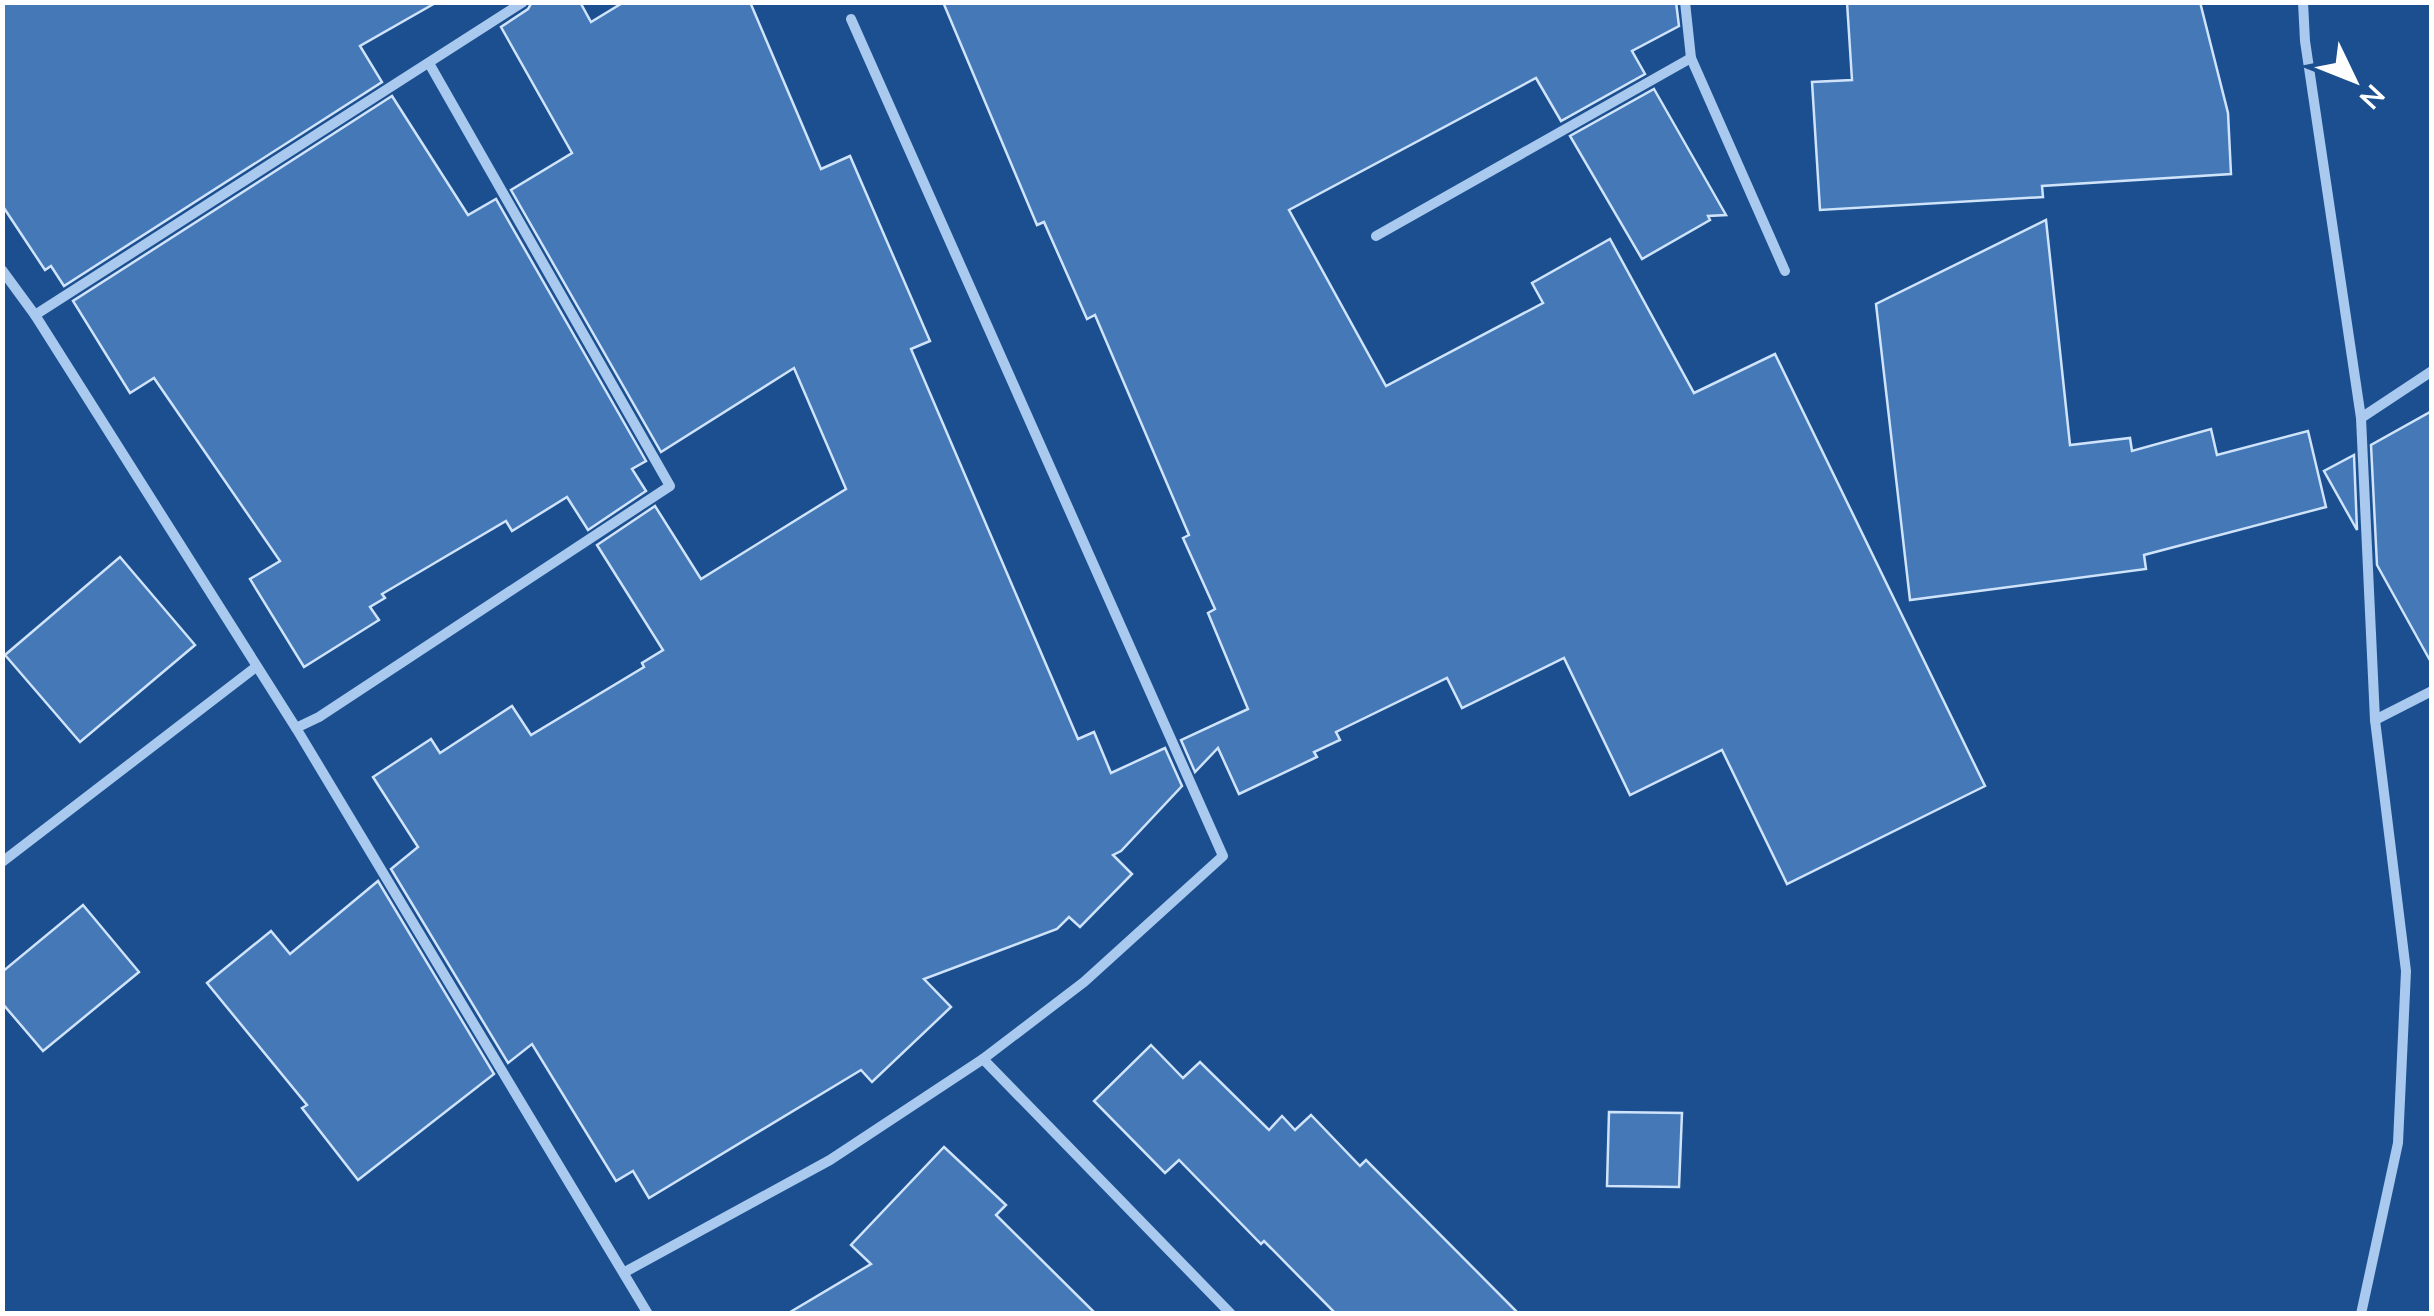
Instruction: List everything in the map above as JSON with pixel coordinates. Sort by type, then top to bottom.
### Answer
[{"type":"street","points":[[35,315],[523,2]]},
{"type":"street","points":[[1685,2],[1691,58],[1785,271]]},
{"type":"street","points":[[2302,2],[2360,418],[2375,720],[2406,971],[2398,1143],[2361,1314]]},
{"type":"street","points":[[625,1272],[830,1160],[983,1059],[1084,982],[1223,856],[851,19]]},
{"type":"street","points":[[1376,236],[1691,58]]},
{"type":"street","points":[[296,728],[319,717],[670,486],[430,65]]},
{"type":"street","points":[[2,270],[35,315],[296,728],[648,1314]]},
{"type":"street","points":[[2360,418],[2432,371]]},
{"type":"street","points":[[2,862],[256,667]]},
{"type":"street","points":[[2375,720],[2432,691]]},
{"type":"street","points":[[983,1059],[1231,1314]]},
{"type":"building","points":[[2,2],[437,2],[360,46],[382,82],[64,286],[51,266],[45,270],[2,205]]},
{"type":"building","points":[[532,2],[580,2],[591,22],[624,2],[750,2],[821,169],[850,156],[930,341],[911,349],[1078,739],[1094,732],[1111,773],[1165,748],[1182,786],[1113,855],[1132,874],[1080,927],[1069,917],[1057,929],[924,979],[951,1007],[872,1082],[861,1070],[649,1198],[633,1171],[616,1181],[532,1044],[508,1063],[391,869],[418,847],[373,777],[431,739],[440,753],[512,706],[531,735],[644,667],[642,663],[663,650],[597,545],[655,506],[701,579],[846,489],[794,368],[661,452],[511,190],[572,153],[501,27]]},
{"type":"building","points":[[943,2],[1676,2],[1679,26],[1632,51],[1645,74],[1561,121],[1536,78],[1289,210],[1386,386],[1543,303],[1532,283],[1610,239],[1694,393],[1775,354],[1985,786],[1787,884],[1722,750],[1630,795],[1564,658],[1462,708],[1447,678],[1336,732],[1340,740],[1314,752],[1317,757],[1239,794],[1218,748],[1195,772],[1181,740],[1248,709],[1208,613],[1215,609],[1183,538],[1189,535],[1095,315],[1087,319],[1044,222],[1037,225]]},
{"type":"building","points":[[1847,2],[2200,2],[2228,113],[2231,174],[2042,186],[2043,197],[1820,210],[1812,82],[1852,80]]},
{"type":"building","points":[[1654,89],[1726,215],[1708,216],[1710,220],[1642,259],[1570,136]]},
{"type":"building","points":[[392,96],[468,215],[496,199],[646,461],[632,469],[646,491],[588,530],[567,497],[512,531],[506,521],[382,594],[385,598],[370,607],[379,620],[304,667],[250,579],[280,561],[154,378],[130,393],[73,301]]},
{"type":"building","points":[[2046,220],[2070,445],[2130,438],[2132,451],[2211,429],[2217,455],[2308,431],[2326,507],[2144,555],[2146,569],[1910,600],[1876,304]]},
{"type":"building","points":[[2432,411],[2432,664],[2377,565],[2371,445]]},
{"type":"building","points":[[2354,455],[2357,530],[2324,471]]},
{"type":"building","points":[[120,557],[195,645],[80,742],[5,655]]},
{"type":"building","points":[[378,881],[494,1074],[358,1180],[302,1108],[307,1105],[207,983],[271,931],[290,954]]},
{"type":"building","points":[[83,905],[139,972],[43,1051],[2,1003],[2,972]]},
{"type":"building","points":[[1151,1045],[1183,1078],[1200,1062],[1269,1130],[1282,1116],[1295,1130],[1311,1115],[1360,1166],[1366,1160],[1519,1314],[1336,1314],[1179,1160],[1165,1173],[1094,1101]]},
{"type":"building","points":[[1609,1112],[1682,1113],[1679,1187],[1607,1186]]},
{"type":"building","points":[[944,1147],[1006,1205],[996,1215],[1096,1314],[787,1314],[871,1264],[851,1245]]}]
